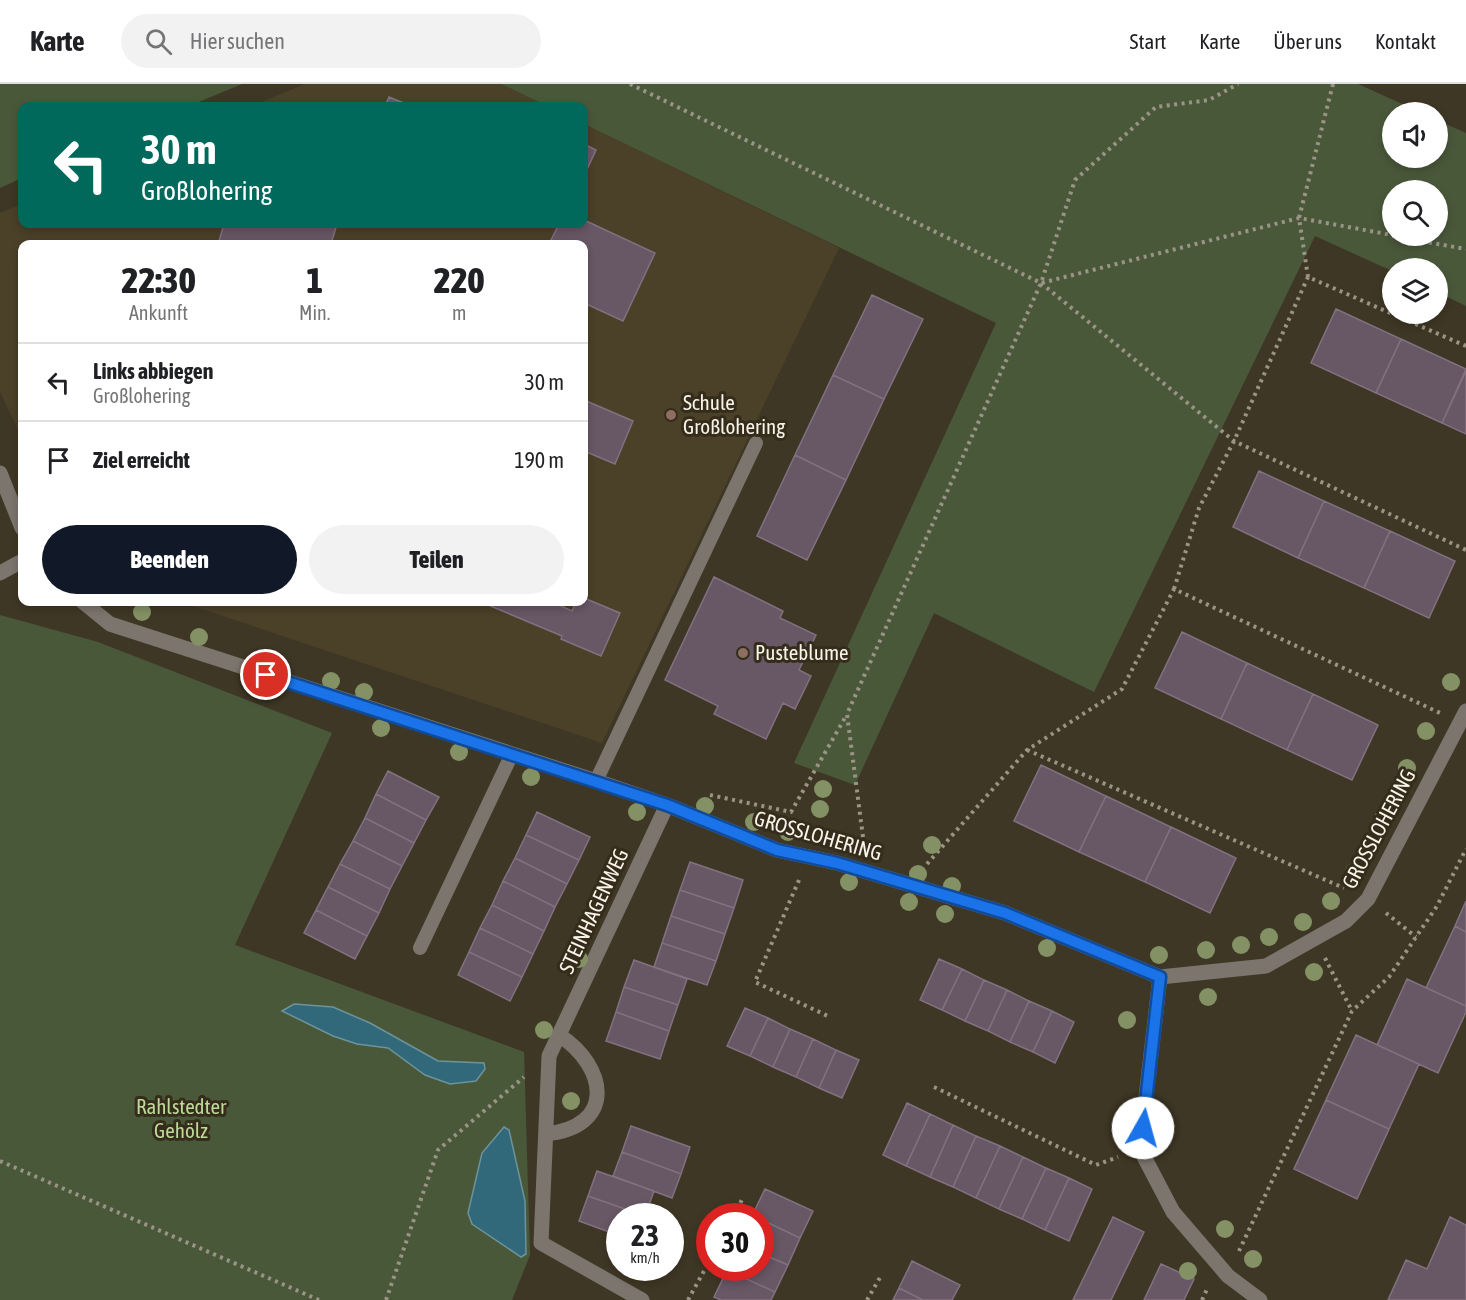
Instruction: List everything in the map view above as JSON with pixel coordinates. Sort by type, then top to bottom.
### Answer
[{"type":"street","points":[[0,473],[18,518]]},
{"type":"street","points":[[0,573],[18,563]]},
{"type":"street","name":"GROSSLOHERING","points":[[88,606],[110,624],[667,805],[777,850],[1005,913],[1160,977],[1266,966],[1346,921],[1368,899],[1463,716]]},
{"type":"street","name":"STEINHAGENWEG","points":[[642,1300],[540,1243],[549,1056],[667,805]]},
{"type":"street","points":[[1160,977],[1140,1149],[1173,1212],[1227,1276],[1260,1300]]},
{"type":"street","points":[[546,1134],[559,1133],[581,1124],[597,1101],[598,1087],[588,1062],[574,1046],[559,1035]]},
{"type":"lane","points":[[596,781],[756,442]]},
{"type":"lane","points":[[420,948],[512,754]]},
{"type":"path","points":[[630,84],[1041,283],[1234,441],[1466,550]]},
{"type":"path","points":[[707,794],[792,812],[847,714],[1041,283],[1075,180],[1156,106],[1209,100],[1238,84]]},
{"type":"path","points":[[909,885],[1027,750],[1122,689],[1174,589],[1199,508],[1234,441],[1308,277],[1299,218],[1333,84]]},
{"type":"path","points":[[1041,283],[1299,218],[1382,234]]},
{"type":"path","points":[[1448,246],[1466,249]]},
{"type":"path","points":[[1308,277],[1466,346]]},
{"type":"path","points":[[1174,589],[1463,716]]},
{"type":"path","points":[[847,714],[863,837]]},
{"type":"path","points":[[1027,750],[1368,899],[1416,937]]},
{"type":"path","points":[[1227,1276],[1352,1011],[1389,977],[1437,906],[1466,849]]},
{"type":"path","points":[[809,857],[755,982],[830,1017]]},
{"type":"path","points":[[1315,940],[1352,1011]]},
{"type":"path","points":[[386,1300],[438,1150],[549,1056]]},
{"type":"path","points":[[934,1087],[1095,1166],[1140,1149]]},
{"type":"path","points":[[0,1161],[319,1300]]},
{"type":"path","points":[[740,1203],[743,1198]]},
{"type":"path","points":[[867,1300],[882,1274]]},
{"type":"path","points":[[688,1300],[698,1281]]},
{"type":"shaded area","points":[[305,84],[501,84],[539,102],[262,102]]},
{"type":"shaded area","name":"Schule Großlohering","points":[[588,126],[839,248],[602,743],[193,606],[588,606],[588,240],[18,240],[18,430],[0,392],[0,213],[18,206],[18,228],[588,228]]},
{"type":"green space","points":[[0,84],[242,84],[199,102],[18,102],[18,180],[0,188]]},
{"type":"green space","points":[[501,84],[1358,84],[1398,102],[1382,102],[1382,168],[1448,168],[1448,125],[1466,133],[1466,306],[1448,297],[1448,258],[1382,258],[1382,266],[1315,236],[1094,692],[934,613],[855,785],[794,763],[996,323],[588,126],[588,102],[539,102]]},
{"type":"green space","name":"Rahlstedter Gehölz","points":[[0,615],[98,642],[332,733],[235,945],[524,1052],[530,1255],[512,1300],[0,1300]]},
{"type":"water","points":[[294,1004],[333,1007],[370,1023],[438,1061],[484,1063],[485,1069],[476,1081],[450,1084],[425,1075],[388,1048],[357,1044],[333,1036],[282,1011]]},
{"type":"water","points":[[504,1127],[509,1130],[525,1201],[526,1254],[521,1257],[472,1224],[468,1213],[482,1153]]},
{"type":"building","points":[[389,97],[401,102],[387,102]]},
{"type":"building","points":[[588,146],[596,150],[588,167]]},
{"type":"building","points":[[588,222],[655,253],[623,321],[588,305],[588,240],[551,240],[557,228],[588,228]]},
{"type":"building","points":[[223,228],[336,228],[332,240],[219,240]]},
{"type":"building","points":[[872,295],[923,319],[884,399],[833,375]]},
{"type":"building","points":[[1336,309],[1401,339],[1376,393],[1311,363]]},
{"type":"building","points":[[1401,339],[1466,369],[1442,423],[1376,393]]},
{"type":"building","points":[[1466,371],[1466,434],[1442,423]]},
{"type":"building","points":[[833,375],[884,399],[846,480],[795,455]]},
{"type":"building","points":[[588,402],[633,421],[615,464],[588,453]]},
{"type":"building","points":[[795,455],[846,480],[807,560],[757,536]]},
{"type":"building","points":[[1259,471],[1324,501],[1298,558],[1233,527]]},
{"type":"building","points":[[1324,501],[1390,531],[1364,588],[1298,558]]},
{"type":"building","points":[[1390,531],[1455,561],[1429,618],[1364,588]]},
{"type":"building","name":"Pusteblume","points":[[714,577],[783,611],[780,618],[816,635],[799,670],[811,676],[795,709],[783,703],[766,739],[714,714],[718,706],[665,680]]},
{"type":"building","points":[[588,600],[620,613],[601,656],[561,639],[562,636],[491,606],[561,606],[572,611],[574,606],[588,606]]},
{"type":"building","points":[[1182,632],[1247,663],[1221,719],[1155,688]]},
{"type":"building","points":[[1247,663],[1313,694],[1287,750],[1221,719]]},
{"type":"building","points":[[1313,694],[1378,725],[1352,780],[1287,750]]},
{"type":"building","points":[[1041,765],[1106,796],[1079,852],[1014,821]]},
{"type":"building","points":[[388,771],[439,797],[426,820],[376,794]]},
{"type":"building","points":[[376,794],[426,820],[414,843],[365,818]]},
{"type":"building","points":[[1106,796],[1171,827],[1145,882],[1079,852]]},
{"type":"building","points":[[537,812],[590,837],[579,860],[526,835]]},
{"type":"building","points":[[365,818],[414,843],[402,866],[353,841]]},
{"type":"building","points":[[1171,827],[1236,858],[1210,913],[1145,882]]},
{"type":"building","points":[[526,835],[579,860],[567,884],[515,858]]},
{"type":"building","points":[[353,841],[402,866],[390,889],[340,864]]},
{"type":"building","points":[[515,858],[567,884],[555,907],[503,881]]},
{"type":"building","points":[[690,862],[743,880],[734,908],[680,890]]},
{"type":"building","points":[[340,864],[390,889],[379,913],[328,887]]},
{"type":"building","points":[[503,881],[555,907],[544,931],[492,905]]},
{"type":"building","points":[[328,887],[379,913],[367,936],[316,910]]},
{"type":"building","points":[[680,890],[734,908],[725,934],[671,916]]},
{"type":"building","points":[[1466,901],[1466,932],[1455,926]]},
{"type":"building","points":[[492,905],[544,931],[533,954],[480,928]]},
{"type":"building","points":[[316,910],[367,936],[355,959],[304,933]]},
{"type":"building","points":[[671,916],[725,934],[716,961],[662,943]]},
{"type":"building","points":[[1455,926],[1466,932],[1466,1006],[1426,988]]},
{"type":"building","points":[[480,928],[533,954],[522,977],[469,952]]},
{"type":"building","points":[[662,943],[716,961],[707,985],[654,967]]},
{"type":"building","points":[[469,952],[522,977],[510,1001],[458,975]]},
{"type":"building","points":[[939,959],[962,969],[942,1010],[920,1000]]},
{"type":"building","points":[[634,960],[687,979],[678,1005],[624,987]]},
{"type":"building","points":[[962,969],[984,980],[965,1021],[942,1010]]},
{"type":"building","points":[[1407,979],[1466,1006],[1466,1012],[1438,1073],[1377,1045]]},
{"type":"building","points":[[984,980],[1007,990],[988,1031],[965,1021]]},
{"type":"building","points":[[624,987],[678,1005],[669,1031],[616,1012]]},
{"type":"building","points":[[1007,990],[1029,1001],[1010,1042],[988,1031]]},
{"type":"building","points":[[1029,1001],[1052,1011],[1033,1052],[1010,1042]]},
{"type":"building","points":[[745,1008],[768,1018],[750,1056],[727,1046]]},
{"type":"building","points":[[1052,1011],[1074,1022],[1055,1063],[1033,1052]]},
{"type":"building","points":[[616,1012],[669,1031],[660,1059],[606,1041]]},
{"type":"building","points":[[768,1018],[790,1029],[773,1067],[750,1056]]},
{"type":"building","points":[[790,1029],[813,1039],[796,1077],[773,1067]]},
{"type":"building","points":[[1356,1035],[1419,1064],[1389,1129],[1326,1100]]},
{"type":"building","points":[[813,1039],[836,1050],[819,1088],[796,1077]]},
{"type":"building","points":[[836,1050],[859,1060],[842,1098],[819,1088]]},
{"type":"building","points":[[1326,1100],[1389,1129],[1357,1199],[1294,1169]]},
{"type":"building","points":[[907,1103],[930,1114],[906,1166],[883,1155]]},
{"type":"building","points":[[930,1114],[953,1125],[930,1177],[906,1166]]},
{"type":"building","points":[[953,1125],[976,1136],[953,1187],[930,1177]]},
{"type":"building","points":[[631,1126],[690,1147],[681,1174],[622,1152]]},
{"type":"building","points":[[976,1136],[1000,1146],[976,1198],[953,1187]]},
{"type":"building","points":[[1000,1146],[1023,1157],[999,1209],[976,1198]]},
{"type":"building","points":[[622,1152],[681,1174],[672,1198],[613,1176]]},
{"type":"building","points":[[1023,1157],[1046,1168],[1022,1219],[999,1209]]},
{"type":"building","points":[[1046,1168],[1069,1178],[1045,1230],[1022,1219]]},
{"type":"building","points":[[597,1171],[654,1191],[650,1203],[608,1203],[588,1196]]},
{"type":"building","points":[[1069,1178],[1092,1189],[1069,1241],[1045,1230]]},
{"type":"building","points":[[765,1189],[813,1211],[800,1238],[774,1226],[774,1203],[758,1203]]},
{"type":"building","points":[[588,1196],[608,1203],[606,1203],[606,1231],[579,1221]]},
{"type":"building","points":[[1113,1217],[1144,1232],[1111,1300],[1073,1300]]},
{"type":"building","points":[[1450,1217],[1466,1225],[1466,1300],[1388,1300],[1406,1260],[1427,1269]]},
{"type":"building","points":[[774,1226],[800,1238],[788,1265],[774,1259]]},
{"type":"building","points":[[774,1259],[788,1265],[775,1292],[751,1281],[774,1281]]},
{"type":"building","points":[[912,1261],[960,1285],[952,1300],[923,1300],[899,1288]]},
{"type":"building","points":[[1161,1264],[1194,1279],[1184,1300],[1144,1300]]},
{"type":"building","points":[[722,1281],[751,1281],[775,1292],[771,1300],[721,1300],[714,1297]]},
{"type":"building","points":[[899,1288],[923,1300],[893,1300]]},
{"type":"place","name":"Schule Großlohering","points":[[671,415]]},
{"type":"place","name":"Pusteblume","points":[[743,653]]},
{"type":"route","points":[[266,675],[667,805],[777,850],[837,863],[1005,913],[1160,977],[1143,1128]]}]
